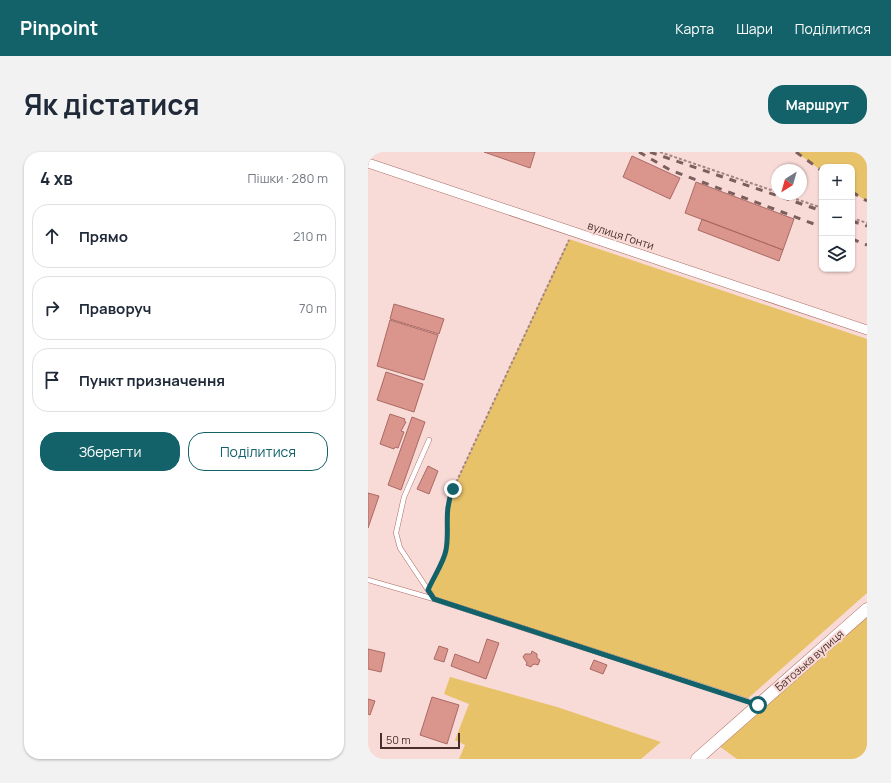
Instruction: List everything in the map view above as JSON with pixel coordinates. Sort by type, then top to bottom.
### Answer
[{"type":"street","name":"вулиця Гонти","points":[[368,163],[867,330]]},
{"type":"street","name":"Батозька вулиця","points":[[697,759],[867,609]]},
{"type":"lane","points":[[429,440],[404,497],[396,534],[400,548],[434,599]]},
{"type":"lane","points":[[368,580],[434,599],[758,705]]},
{"type":"path","points":[[660,152],[771,190]]},
{"type":"path","points":[[799,200],[819,207]]},
{"type":"path","points":[[855,219],[867,223]]},
{"type":"path","points":[[428,590],[445,552],[447,540],[448,500],[573,231]]},
{"type":"shaded area","points":[[796,152],[867,152],[867,201],[855,194],[855,164],[819,164],[819,169]]},
{"type":"shaded area","points":[[569,239],[867,339],[867,593],[745,701],[434,599],[428,590],[442,563],[447,547],[448,500]]},
{"type":"shaded area","points":[[867,609],[867,759],[737,759],[715,743]]},
{"type":"shaded area","points":[[450,677],[557,707],[661,742],[641,759],[459,759],[465,745],[455,740],[469,704],[444,694]]},
{"type":"building","points":[[484,152],[535,152],[530,168]]},
{"type":"building","points":[[632,156],[680,178],[670,199],[623,177]]},
{"type":"building","points":[[696,182],[794,219],[783,250],[685,213]]},
{"type":"building","points":[[702,219],[783,250],[779,261],[698,230]]},
{"type":"building","points":[[394,304],[444,319],[439,334],[390,319]]},
{"type":"building","points":[[390,320],[438,335],[424,380],[377,366]]},
{"type":"building","points":[[386,372],[423,384],[414,412],[377,400]]},
{"type":"building","points":[[390,414],[405,419],[404,421],[406,422],[401,431],[404,432],[398,448],[395,447],[394,449],[380,444]]},
{"type":"building","points":[[412,417],[425,422],[401,490],[388,485]]},
{"type":"building","points":[[428,466],[438,471],[429,494],[417,489]]},
{"type":"building","points":[[368,493],[379,496],[368,528]]},
{"type":"building","points":[[487,639],[499,643],[486,679],[451,666],[455,654],[479,663]]},
{"type":"building","points":[[439,646],[448,649],[444,662],[434,659]]},
{"type":"building","points":[[368,649],[385,653],[381,672],[368,669]]},
{"type":"building","points":[[532,651],[537,654],[537,658],[540,660],[538,665],[535,664],[531,667],[526,665],[527,663],[523,657],[525,654],[531,654]]},
{"type":"building","points":[[594,660],[607,665],[603,674],[590,669]]},
{"type":"building","points":[[432,697],[459,705],[447,744],[420,735]]},
{"type":"building","points":[[368,699],[375,701],[370,715],[368,714]]},
{"type":"railway","points":[[639,152],[670,170],[819,226]]},
{"type":"railway","points":[[650,152],[819,210]]},
{"type":"railway","points":[[796,152],[819,169]]},
{"type":"railway","points":[[855,194],[867,201]]},
{"type":"railway","points":[[855,222],[867,226]]},
{"type":"railway","points":[[855,240],[867,245]]},
{"type":"route","points":[[453,489],[448,500],[447,540],[445,552],[428,590],[434,599],[758,705]]}]
